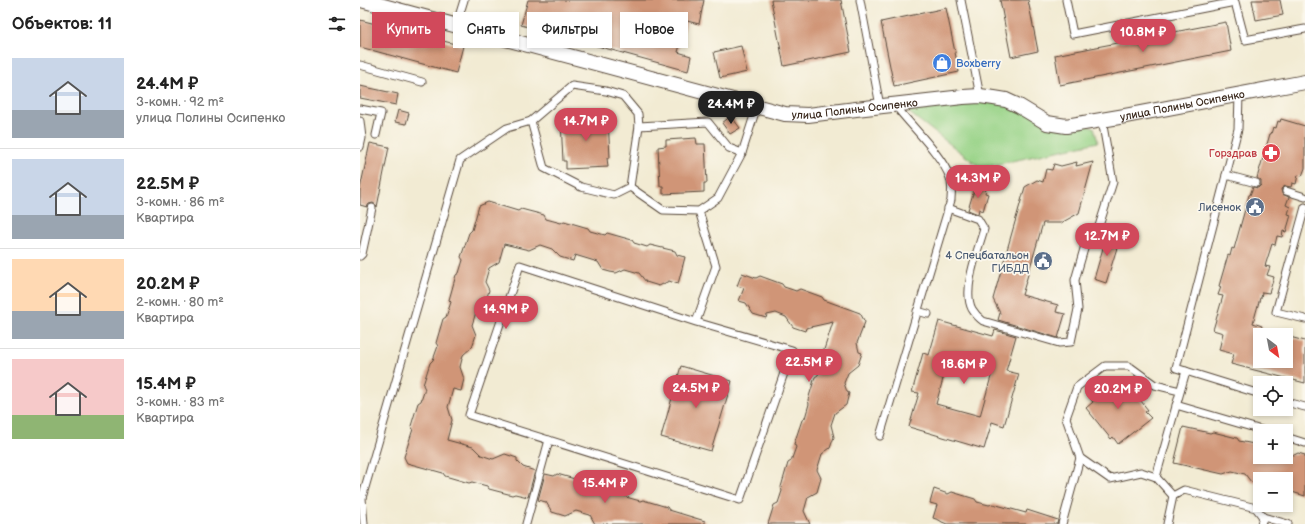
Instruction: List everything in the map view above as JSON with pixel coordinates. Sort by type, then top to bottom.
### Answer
[{"type":"street","name":"улица Полины Осипенко","points":[[370,1],[453,25]]},
{"type":"street","name":"улица Полины Осипенко","points":[[519,43],[785,114],[808,116],[880,106],[980,96],[1006,100],[1047,122],[1056,125],[1078,124],[1305,82]]},
{"type":"lane","points":[[460,12],[464,0]]},
{"type":"lane","points":[[860,0],[880,106]]},
{"type":"lane","points":[[961,0],[980,96]]},
{"type":"lane","points":[[1066,0],[1073,34],[1223,2],[1235,2],[1245,40],[1305,29]]},
{"type":"lane","points":[[360,65],[422,82]]},
{"type":"lane","points":[[364,524],[362,498],[460,160],[507,128],[531,121],[572,86],[606,91],[622,96],[638,114],[639,126],[630,187]]},
{"type":"lane","points":[[1239,95],[1238,129],[1176,368],[1253,392]]},
{"type":"lane","points":[[880,436],[951,200],[952,189],[951,179],[946,169],[932,149],[895,105]]},
{"type":"lane","points":[[630,187],[663,210],[699,211],[718,198],[742,153],[758,106]]},
{"type":"lane","points":[[360,109],[381,113],[376,135]]},
{"type":"lane","points":[[948,208],[978,219],[984,229],[970,280],[969,290],[972,308],[976,315],[983,321],[1052,341],[1060,343],[1071,342],[1078,309],[1075,280],[1086,242],[1099,226],[1113,182],[1102,120]]},
{"type":"lane","points":[[360,121],[362,138],[360,147]]},
{"type":"lane","points":[[531,121],[544,168],[581,187],[614,195],[630,187]]},
{"type":"lane","points":[[639,126],[708,122],[729,148],[742,153]]},
{"type":"lane","points":[[1226,175],[1256,183]]},
{"type":"lane","points":[[1286,192],[1305,197]]},
{"type":"lane","points":[[1305,207],[1276,312],[1305,320]]},
{"type":"lane","points":[[360,256],[362,254],[372,208]]},
{"type":"lane","points":[[696,322],[716,266],[699,211]]},
{"type":"lane","points":[[520,265],[696,322],[792,350],[740,500],[469,415],[520,265]]},
{"type":"lane","points":[[917,311],[928,314]]},
{"type":"lane","points":[[1062,524],[1080,458],[1066,418],[1077,387],[1105,366],[1129,366],[1155,385],[1180,391]]},
{"type":"lane","points":[[1156,477],[1186,371]]},
{"type":"lane","points":[[1293,404],[1305,407]]},
{"type":"lane","points":[[1176,405],[1253,427]]},
{"type":"lane","points":[[1293,439],[1305,443]]},
{"type":"lane","points":[[526,524],[549,440]]},
{"type":"lane","points":[[1080,458],[1110,478],[1141,472],[1156,477],[1173,496]]},
{"type":"lane","points":[[1167,524],[1173,496],[1184,490],[1256,508],[1262,520],[1288,524]]},
{"type":"green space","points":[[964,101],[994,102],[1094,127],[1098,142],[981,168],[903,108]]},
{"type":"building","points":[[528,0],[704,0],[699,24],[688,21],[688,12],[620,12],[620,48],[679,48],[678,52],[691,56],[688,71],[604,48],[612,48],[612,12],[527,12],[527,27],[521,25]]},
{"type":"building","points":[[771,0],[841,0],[851,52],[784,66]]},
{"type":"building","points":[[1000,0],[1028,0],[1038,51],[1011,57]]},
{"type":"building","points":[[1252,0],[1280,0],[1283,15],[1256,20]]},
{"type":"building","points":[[946,8],[959,72],[894,86],[881,22]]},
{"type":"building","points":[[360,20],[372,23],[372,48],[445,48],[445,41],[453,43],[453,48],[462,48],[456,73],[360,47]]},
{"type":"building","points":[[1226,22],[1231,51],[1060,85],[1055,55]]},
{"type":"building","points":[[741,46],[747,72],[720,78],[714,52]]},
{"type":"building","points":[[360,86],[398,94],[396,105],[360,98]]},
{"type":"building","points":[[398,110],[409,113],[406,124],[395,122]]},
{"type":"building","points":[[599,113],[600,119],[608,118],[610,158],[607,158],[608,167],[566,169],[566,161],[563,161],[561,121],[569,121],[569,115]]},
{"type":"building","points":[[731,116],[740,128],[730,134],[722,123]]},
{"type":"building","points":[[1281,119],[1305,126],[1305,168],[1302,176],[1298,175],[1296,184],[1292,183],[1291,187],[1285,186],[1281,189],[1282,194],[1289,197],[1286,205],[1290,207],[1288,214],[1291,215],[1286,232],[1283,231],[1282,237],[1277,236],[1275,245],[1272,244],[1265,266],[1270,267],[1267,275],[1274,277],[1269,293],[1262,292],[1253,323],[1262,326],[1261,328],[1253,328],[1253,368],[1293,368],[1293,338],[1305,341],[1305,383],[1293,380],[1293,376],[1278,376],[1231,364],[1234,354],[1219,350],[1223,333],[1213,330],[1223,296],[1218,295],[1221,287],[1219,286],[1228,255],[1230,256],[1232,248],[1234,249],[1249,195],[1253,187],[1258,188],[1261,185],[1261,181],[1257,178],[1270,134],[1273,127],[1276,128],[1278,121],[1280,122]]},
{"type":"building","points":[[696,138],[697,144],[705,144],[707,183],[704,183],[704,192],[663,194],[663,186],[660,186],[658,147],[666,146],[666,140]]},
{"type":"building","points":[[370,143],[389,147],[377,207],[373,203],[369,204],[367,207],[360,205],[360,189]]},
{"type":"building","points":[[1077,162],[1076,166],[1093,162],[1079,213],[1061,223],[1043,223],[1022,295],[1058,305],[1056,312],[1065,314],[1058,338],[998,320],[1000,313],[993,299],[1025,187],[1037,180],[1043,182],[1046,169],[1052,170],[1054,164],[1061,166]]},
{"type":"building","points":[[987,185],[985,193],[988,194],[983,211],[979,209],[978,214],[968,210],[975,187]]},
{"type":"building","points":[[488,202],[518,211],[521,209],[544,215],[546,219],[561,223],[564,221],[588,228],[590,231],[605,235],[607,233],[632,240],[634,243],[647,247],[650,245],[675,251],[677,255],[685,257],[678,284],[669,281],[659,286],[646,282],[639,273],[625,269],[616,273],[610,272],[603,270],[598,262],[575,255],[573,261],[560,257],[552,249],[540,245],[529,250],[504,244],[499,262],[489,268],[485,282],[489,290],[485,305],[477,309],[472,325],[476,335],[472,347],[463,355],[460,367],[464,379],[461,391],[453,389],[448,407],[452,420],[447,440],[473,447],[481,455],[493,459],[505,454],[517,458],[517,461],[523,467],[535,471],[528,497],[515,494],[512,495],[489,489],[487,486],[472,482],[469,483],[445,476],[443,473],[407,463],[404,457],[413,429],[411,426],[418,403],[421,401],[425,389],[423,385],[430,363],[433,360],[438,346],[436,343],[443,319],[446,317],[451,302],[449,300],[456,275],[459,273],[463,260],[461,257],[469,233],[472,230],[479,206]]},
{"type":"building","points":[[1108,231],[1121,235],[1106,283],[1094,279]]},
{"type":"building","points":[[742,273],[756,278],[760,276],[782,284],[784,287],[796,291],[800,289],[822,297],[824,300],[860,313],[865,322],[857,343],[859,352],[862,353],[858,365],[848,373],[844,383],[847,392],[849,393],[846,405],[835,413],[831,425],[834,437],[830,448],[822,454],[817,470],[821,478],[817,492],[808,497],[804,511],[810,524],[768,524],[774,505],[778,503],[782,491],[781,487],[788,463],[791,461],[796,447],[794,444],[802,420],[805,418],[809,404],[808,400],[815,377],[818,375],[822,363],[821,359],[833,322],[806,328],[805,331],[793,327],[786,317],[776,313],[767,315],[766,318],[753,314],[746,303],[739,301],[744,288],[737,286]]},
{"type":"building","points":[[939,321],[993,336],[995,330],[1016,336],[1006,371],[1019,374],[1004,426],[992,422],[984,449],[909,427],[919,393],[912,392],[923,353],[929,355]],"holes":[[[950,354],[994,366],[980,416],[936,404]]]},
{"type":"building","points":[[681,366],[732,381],[711,451],[661,437]]},
{"type":"building","points":[[1123,378],[1148,410],[1145,412],[1151,418],[1118,444],[1113,437],[1111,439],[1086,408],[1093,402],[1090,398],[1113,379],[1117,383]]},
{"type":"building","points":[[1183,427],[1210,433],[1213,432],[1237,438],[1239,441],[1253,444],[1253,464],[1293,464],[1293,455],[1298,453],[1305,455],[1305,496],[1293,492],[1293,472],[1253,472],[1253,482],[1245,474],[1232,471],[1223,474],[1174,463]]},
{"type":"building","points":[[545,474],[554,476],[557,474],[582,481],[583,485],[596,489],[600,487],[626,497],[667,507],[669,510],[705,521],[705,524],[595,524],[590,515],[576,511],[565,516],[552,512],[546,502],[538,500]]},
{"type":"building","points":[[934,489],[948,494],[952,492],[989,505],[993,504],[1026,513],[1027,510],[1058,520],[1057,524],[947,524],[933,518],[937,505],[930,503]]},
{"type":"place","name":"Boxberry","points":[[942,63]]},
{"type":"place","name":"Горздрав","points":[[1271,153]]},
{"type":"place","name":"Лисенок","points":[[1255,207]]},
{"type":"place","name":"4 Спецбатальон ГИБДД","points":[[1043,261]]}]
